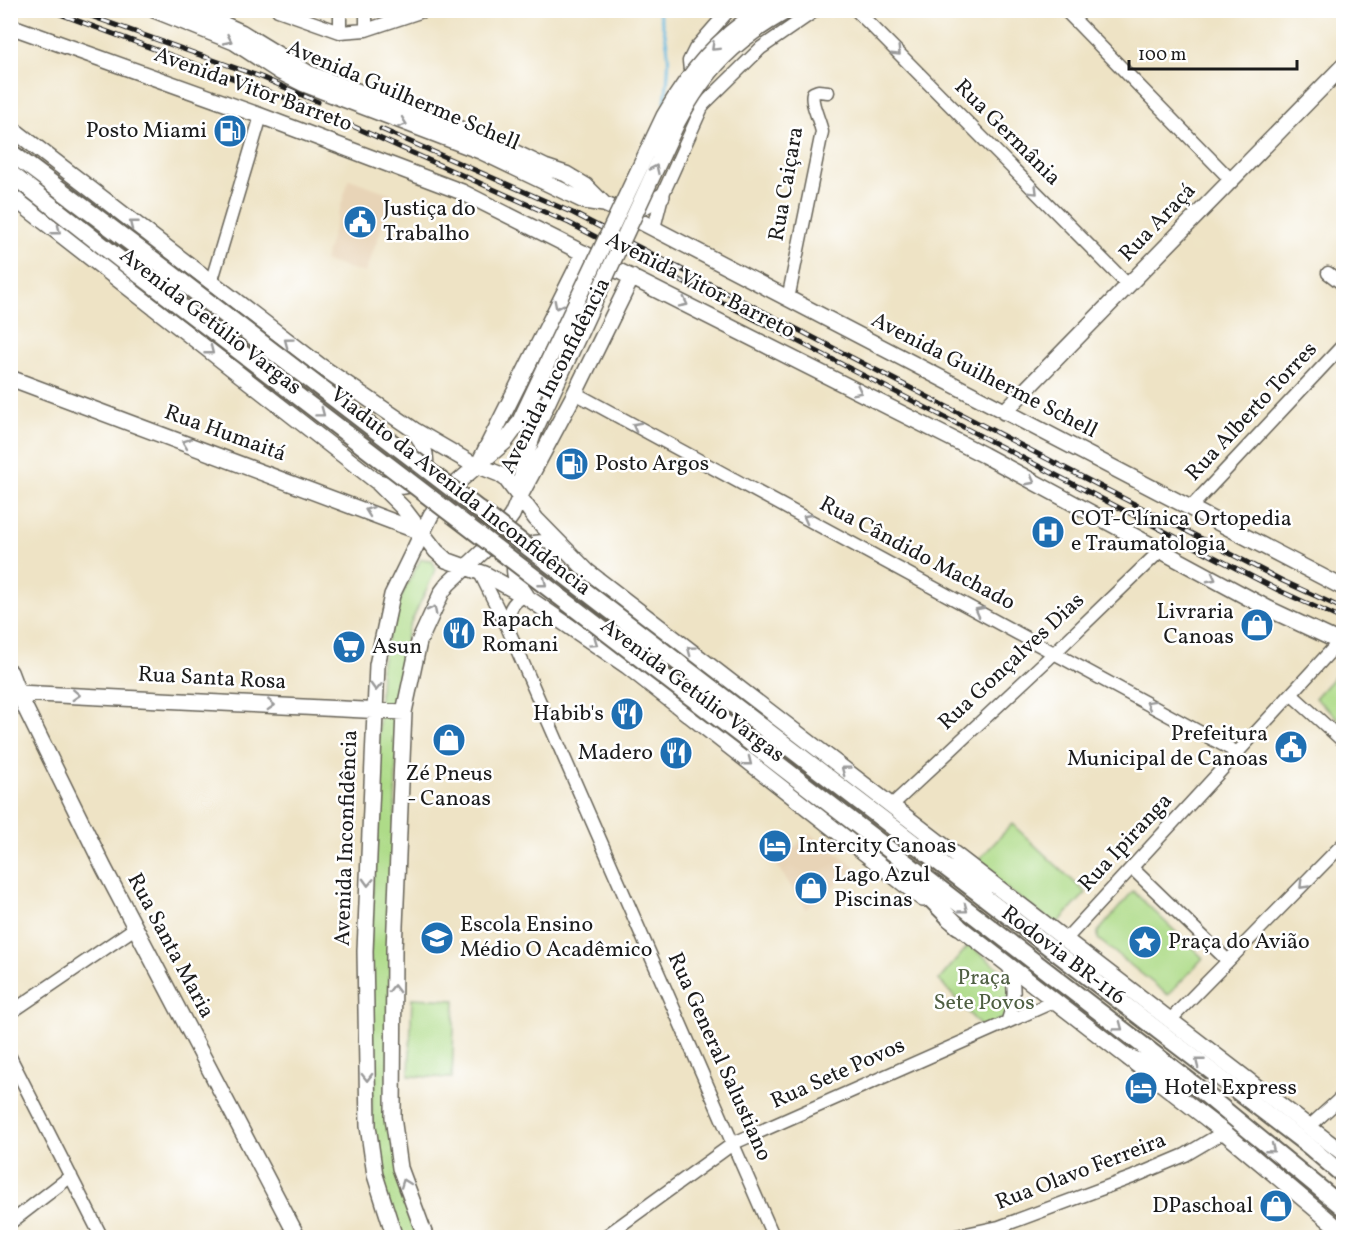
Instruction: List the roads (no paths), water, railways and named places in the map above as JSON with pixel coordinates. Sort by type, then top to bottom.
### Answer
[{"type":"highway","name":"Viaduto da Avenida Inconfidência","points":[[10,152],[761,726]]},
{"type":"highway","name":"Viaduto da Avenida Inconfidência","points":[[10,173],[752,744]]},
{"type":"highway","name":"Rodovia BR-116","points":[[761,726],[1309,1146],[1344,1176]]},
{"type":"highway","name":"Rodovia BR-116","points":[[752,744],[867,835],[1193,1084],[1344,1208]]},
{"type":"highway","points":[[867,835],[958,926]]},
{"type":"highway","points":[[915,845],[991,884]]},
{"type":"highway","points":[[1130,1058],[1193,1084]]},
{"type":"main road","name":"Avenida Guilherme Schell","points":[[154,10],[234,42],[280,72],[304,84],[480,151],[543,173],[576,179],[604,204],[1344,588]]},
{"type":"main road","name":"Avenida Guilherme Schell","points":[[192,10],[241,32],[308,73],[487,139],[543,173]]},
{"type":"main road","name":"Avenida Inconfidência","points":[[395,1238],[375,1175],[368,1126],[365,951],[377,665],[393,595],[440,501],[505,442],[519,423],[664,116],[682,86],[701,61],[721,41],[761,10]]},
{"type":"main road","name":"Avenida Inconfidência","points":[[520,496],[523,464],[534,432],[693,93],[713,67],[731,50],[753,32],[789,10]]},
{"type":"main road","name":"Avenida Vitor Barreto","points":[[10,26],[261,116],[462,192],[984,455],[1269,609],[1341,643]]},
{"type":"main road","name":"Rua Araçá","points":[[1004,412],[1344,65]]},
{"type":"main road","name":"Avenida Getúlio Vargas","points":[[10,127],[319,365],[414,430],[477,466],[499,474],[511,483],[530,512],[567,552],[610,589],[1344,1154]]},
{"type":"main road","name":"Avenida Getúlio Vargas","points":[[10,195],[376,481],[404,508],[440,555],[452,563],[472,569],[526,597],[643,678],[1224,1132],[1344,1233]]},
{"type":"main road","points":[[629,216],[662,196]]},
{"type":"main road","name":"Avenida Inconfidência","points":[[477,466],[584,253]]},
{"type":"main road","name":"Avenida Inconfidência","points":[[426,1238],[402,1175],[393,1117],[394,950],[403,719],[419,642],[442,592],[472,569],[512,515],[632,277]]},
{"type":"main road","name":"Rua Humaitá","points":[[10,378],[423,533]]},
{"type":"main road","points":[[376,481],[406,486],[420,477],[426,465],[426,452],[414,430]]},
{"type":"main road","points":[[526,597],[515,577],[514,566],[519,554],[528,546],[538,543],[550,544],[567,552]]},
{"type":"main road","name":"Rua Santa Maria","points":[[10,672],[18,693],[104,868],[298,1238]]},
{"type":"main road","name":"Rua Santa Rosa","points":[[18,693],[403,719]]},
{"type":"street","points":[[278,10],[340,32],[366,30],[426,10]]},
{"type":"street","points":[[339,10],[340,32]]},
{"type":"street","points":[[366,10],[366,30]]},
{"type":"street","points":[[703,105],[690,78],[690,61],[695,49],[729,10]]},
{"type":"street","points":[[654,228],[662,196],[703,105],[761,48],[816,10]]},
{"type":"street","name":"Rua Germânia","points":[[856,10],[1128,285]]},
{"type":"street","points":[[1065,10],[1231,180]]},
{"type":"street","name":"Rua Caiçara","points":[[788,299],[822,132],[811,99],[813,93],[828,92]]},
{"type":"street","points":[[212,283],[261,116]]},
{"type":"street","points":[[1328,273],[1344,285]]},
{"type":"street","name":"Rua Alberto Torres","points":[[1191,507],[1344,344]]},
{"type":"street","name":"Rua Cândido Machado","points":[[575,393],[1238,753]]},
{"type":"street","name":"Rua Gonçalves Dias","points":[[892,805],[1161,550]]},
{"type":"street","name":"Rua General Salustiano","points":[[472,569],[508,629],[774,1238]]},
{"type":"street","points":[[508,629],[508,615],[511,606],[526,597]]},
{"type":"street","name":"Rua Ipiranga","points":[[1065,940],[1341,643]]},
{"type":"street","points":[[1292,695],[1344,742]]},
{"type":"street","points":[[1171,1019],[1344,843]]},
{"type":"street","points":[[1132,868],[1228,961]]},
{"type":"street","points":[[10,1013],[135,928]]},
{"type":"street","points":[[1008,965],[1014,986],[1008,1020]]},
{"type":"street","name":"Rua Sete Povos","points":[[603,1238],[734,1143],[1054,1001]]},
{"type":"street","points":[[10,1057],[102,1238]]},
{"type":"street","points":[[1310,1126],[1344,1095]]},
{"type":"street","name":"Rua Olavo Ferreira","points":[[947,1238],[1001,1232],[1185,1155],[1224,1132]]},
{"type":"street","points":[[10,1223],[71,1176]]},
{"type":"waterway","points":[[658,10],[668,56],[665,102]]},
{"type":"railway","points":[[49,10],[310,107],[569,223],[1278,590],[1344,620]]},
{"type":"railway","points":[[85,14],[261,77],[318,102]]},
{"type":"railway","points":[[381,129],[573,213],[1283,581],[1344,609]]},
{"type":"place","name":"Posto Miami","points":[[230,131]]},
{"type":"place","name":"Justiça do Trabalho","points":[[360,222]]},
{"type":"place","name":"Posto Argos","points":[[572,464]]},
{"type":"place","name":"COT-Clínica Ortopedia e Traumatologia","points":[[1048,532]]},
{"type":"place","name":"Livraria Canoas","points":[[1257,625]]},
{"type":"place","name":"Rapach Romani","points":[[459,633]]},
{"type":"place","name":"Asun","points":[[349,647]]},
{"type":"place","name":"Habib's","points":[[627,714]]},
{"type":"place","name":"Zé Pneus - Canoas","points":[[449,740]]},
{"type":"place","name":"Prefeitura Municipal de Canoas","points":[[1291,747]]},
{"type":"place","name":"Madero","points":[[676,753]]},
{"type":"place","name":"Intercity Canoas","points":[[775,846]]},
{"type":"place","name":"Lago Azul Piscinas","points":[[811,888]]},
{"type":"place","name":"Escola Ensino Médio O Acadêmico","points":[[437,938]]},
{"type":"place","name":"Praça do Avião","points":[[1145,942]]},
{"type":"place","name":"Hotel Express","points":[[1141,1088]]},
{"type":"place","name":"DPaschoal","points":[[1276,1206]]},
{"type":"park label","name":"Praça Sete Povos","points":[[984,990]]}]
